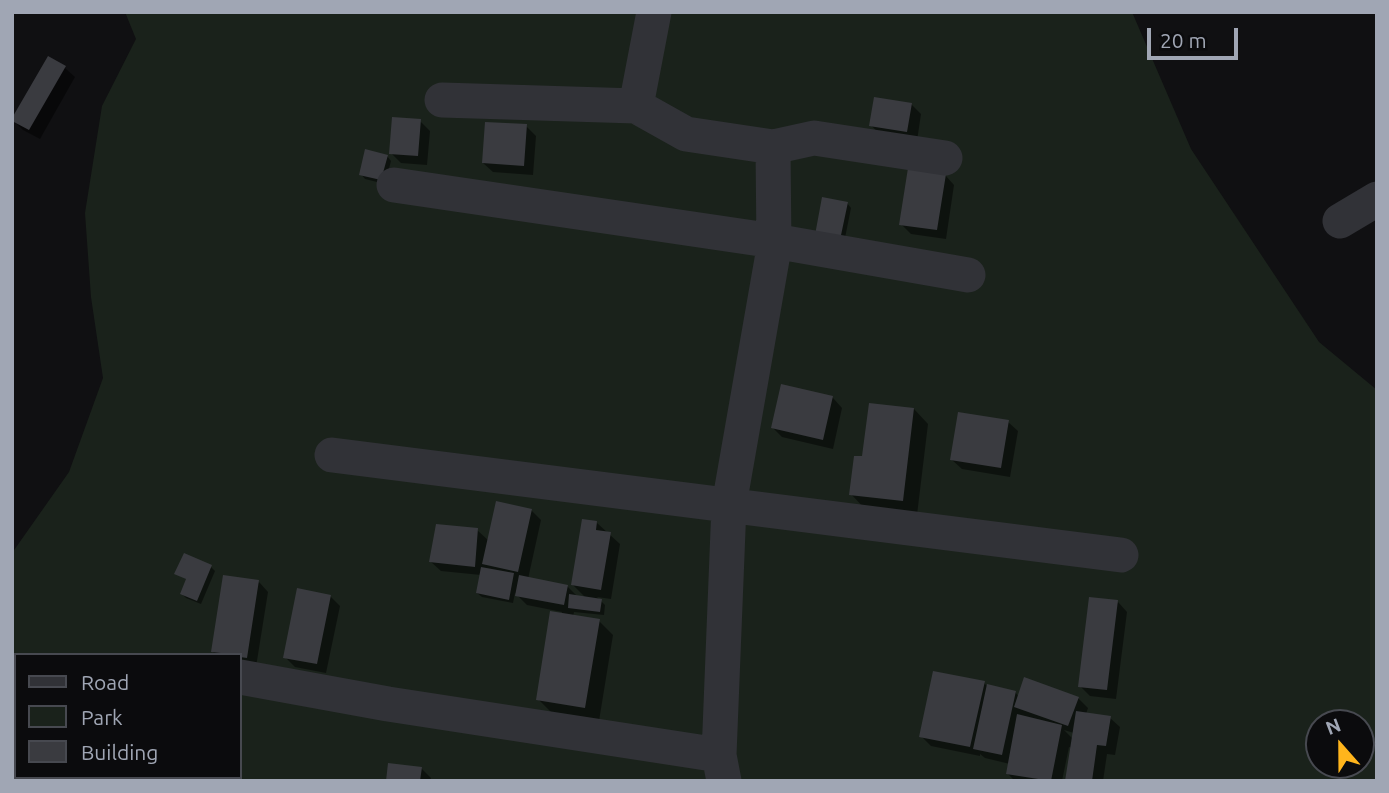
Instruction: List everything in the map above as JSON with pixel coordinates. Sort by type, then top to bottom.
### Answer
[{"type":"street","points":[[636,106],[654,12]]},
{"type":"street","points":[[442,100],[636,106],[686,134],[773,147],[814,138],[945,158]]},
{"type":"street","points":[[242,677],[721,768],[729,505],[774,241],[773,147]]},
{"type":"street","points":[[394,185],[774,241],[968,275]]},
{"type":"street","points":[[1340,221],[1377,199]]},
{"type":"street","points":[[332,455],[1121,555]]},
{"type":"green space","points":[[125,12],[1132,12],[1191,149],[1319,342],[1377,390],[1377,781],[12,781],[12,553],[69,472],[103,378],[91,297],[85,213],[102,106],[136,39]]},
{"type":"building","points":[[48,56],[66,66],[29,130],[12,121],[12,118]]},
{"type":"building","points":[[874,97],[912,103],[907,132],[869,126]]},
{"type":"building","points":[[392,117],[421,119],[418,156],[389,154]]},
{"type":"building","points":[[485,122],[527,124],[524,166],[482,163]]},
{"type":"building","points":[[365,149],[388,155],[381,180],[359,175]]},
{"type":"building","points":[[908,168],[946,174],[937,230],[899,225]]},
{"type":"building","points":[[822,197],[848,202],[840,240],[815,235]]},
{"type":"building","points":[[781,384],[833,396],[823,440],[771,428]]},
{"type":"building","points":[[869,403],[914,408],[903,501],[849,495],[854,456],[862,456]]},
{"type":"building","points":[[958,412],[1009,420],[1001,468],[950,460]]},
{"type":"building","points":[[496,501],[532,509],[518,572],[482,564]]},
{"type":"building","points":[[582,519],[597,521],[596,530],[611,532],[601,590],[571,585]]},
{"type":"building","points":[[436,524],[478,528],[475,567],[429,562]]},
{"type":"building","points":[[184,553],[212,565],[197,601],[180,594],[186,579],[174,574]]},
{"type":"building","points":[[481,567],[514,573],[509,600],[476,593]]},
{"type":"building","points":[[223,575],[259,580],[247,658],[242,657],[242,653],[211,652]]},
{"type":"building","points":[[519,575],[568,585],[564,605],[515,596]]},
{"type":"building","points":[[297,588],[331,595],[317,664],[283,658]]},
{"type":"building","points":[[569,594],[602,599],[600,612],[568,608]]},
{"type":"building","points":[[1089,597],[1118,600],[1107,690],[1078,687]]},
{"type":"building","points":[[550,611],[600,619],[585,708],[536,700]]},
{"type":"building","points":[[933,671],[985,681],[970,747],[919,737]]},
{"type":"building","points":[[1024,677],[1079,697],[1068,726],[1014,707]]},
{"type":"building","points":[[987,684],[1016,691],[1002,755],[973,749]]},
{"type":"building","points":[[1076,711],[1111,716],[1106,746],[1097,745],[1092,781],[1065,781]]},
{"type":"building","points":[[1017,714],[1062,725],[1051,781],[1006,774]]},
{"type":"building","points":[[388,763],[422,767],[420,781],[386,781]]}]
